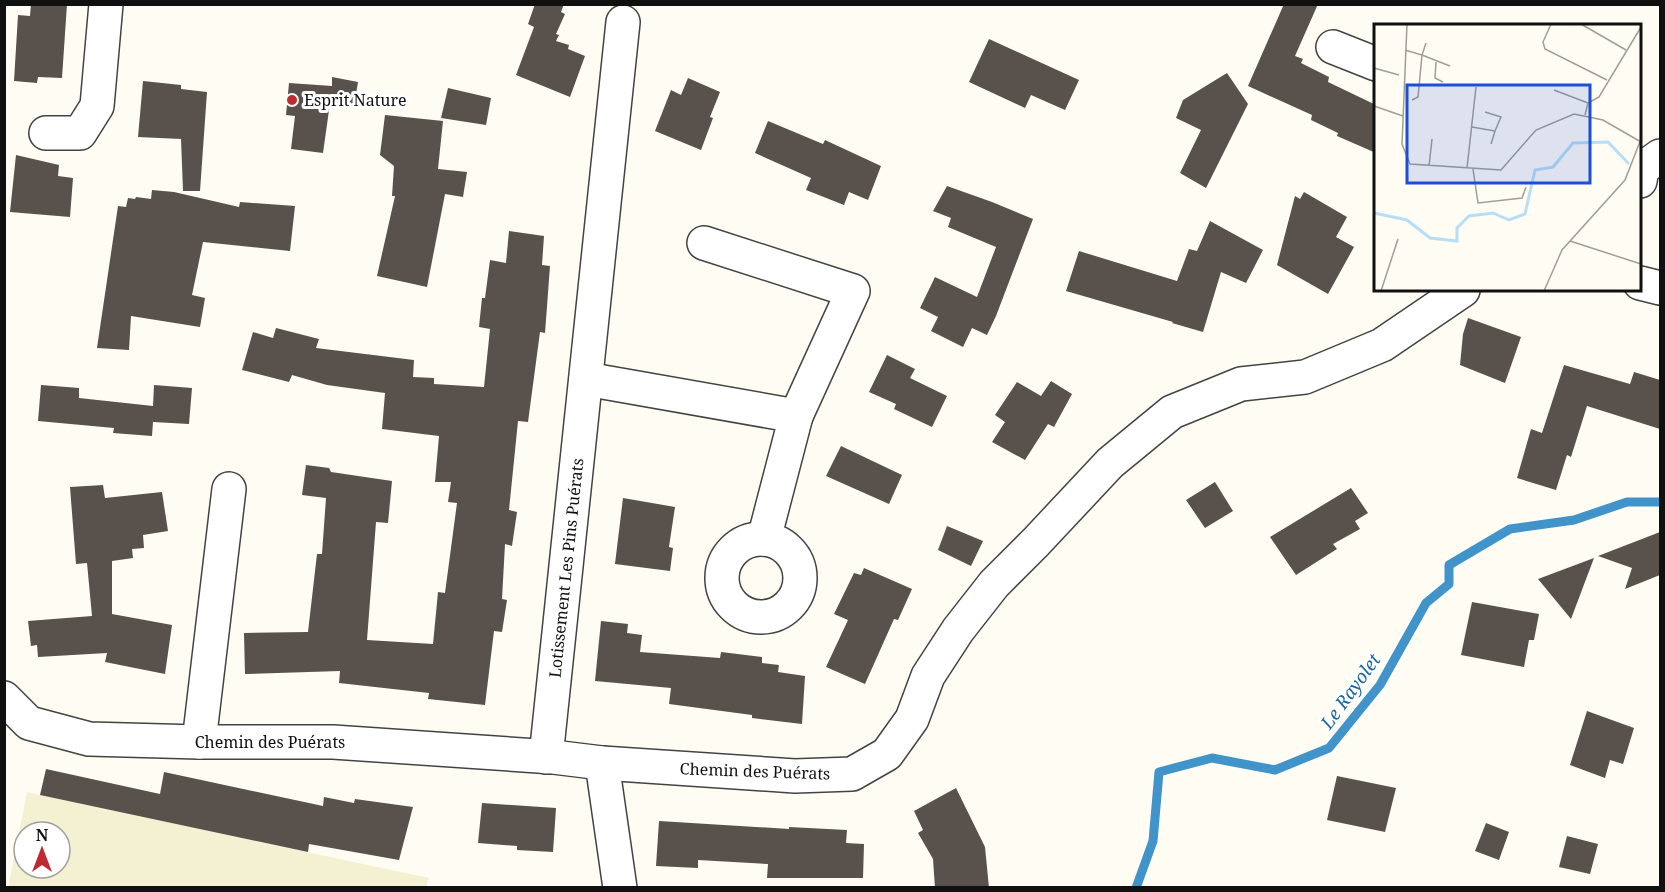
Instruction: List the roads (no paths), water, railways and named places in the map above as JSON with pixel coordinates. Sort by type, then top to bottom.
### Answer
[{"type":"street","points":[[46,134],[80,134],[97,106],[106,4]]},
{"type":"street","name":"Lotissement Les Pins Puérats","points":[[546,757],[623,22]]},
{"type":"street","points":[[1333,47],[1374,63]]},
{"type":"street","points":[[704,243],[853,291],[796,416],[764,539]]},
{"type":"street","points":[[1641,283],[1660,288]]},
{"type":"street","name":"Chemin des Puérats","points":[[4,698],[29,723],[90,739],[333,742],[795,776],[852,774],[887,754],[912,719],[928,676],[958,630],[994,584],[1110,463],[1172,412],[1241,384],[1305,377],[1382,345],[1462,291]]},
{"type":"street","points":[[586,379],[796,416]]},
{"type":"street","points":[[199,742],[229,489]]},
{"type":"street","points":[[602,763],[620,888]]},
{"type":"waterway","name":"Le Rayolet","points":[[1136,888],[1153,841],[1159,772],[1212,758],[1275,770],[1329,748],[1380,685],[1426,603],[1449,584],[1449,565],[1510,529],[1574,520],[1627,502],[1660,502]]},
{"type":"place","name":"Esprit Nature","points":[[292,100]]}]
